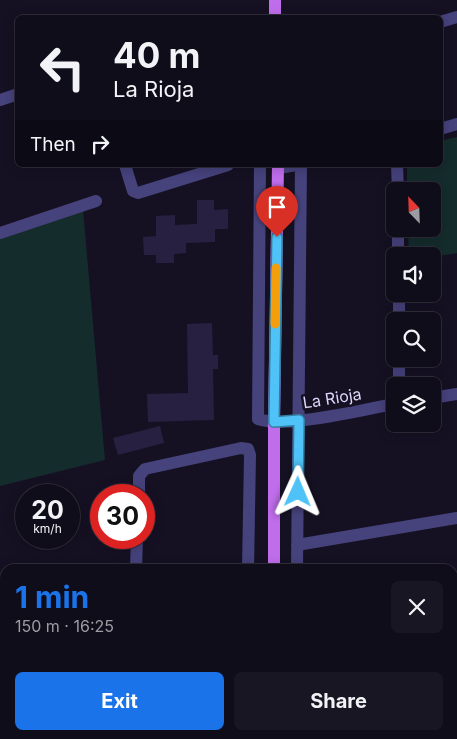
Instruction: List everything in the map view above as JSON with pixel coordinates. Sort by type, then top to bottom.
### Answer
[{"type":"main road","points":[[275,0],[275,15]]},
{"type":"main road","points":[[274,564],[278,167]]},
{"type":"street","points":[[443,21],[457,17]]},
{"type":"street","points":[[0,100],[15,95]]},
{"type":"street","points":[[443,128],[457,124]]},
{"type":"street","points":[[125,167],[133,191],[138,193],[222,167]]},
{"type":"street","points":[[260,167],[258,419],[274,422]]},
{"type":"street","points":[[296,564],[301,167]]},
{"type":"street","points":[[398,167],[398,182]]},
{"type":"street","points":[[0,233],[96,201]]},
{"type":"street","points":[[258,288],[276,289]]},
{"type":"street","points":[[441,397],[457,394]]},
{"type":"street","name":"La Rioja","points":[[274,422],[299,420],[386,406]]},
{"type":"street","points":[[139,484],[139,476],[145,469],[241,448],[248,449],[250,454],[248,564]]},
{"type":"street","points":[[297,546],[457,518]]},
{"type":"street","points":[[136,564],[137,549]]},
{"type":"green space","points":[[457,137],[457,253],[441,256],[441,247],[409,247],[408,238],[441,238],[441,182],[407,182],[407,167],[443,167],[443,140]]},
{"type":"green space","points":[[83,210],[105,460],[0,486],[0,236]]},
{"type":"building","points":[[197,200],[214,200],[214,210],[228,209],[228,229],[215,229],[215,242],[186,243],[186,253],[174,254],[174,263],[156,263],[156,255],[144,255],[143,237],[156,236],[156,216],[175,215],[175,225],[197,224]]},
{"type":"building","points":[[212,323],[213,355],[218,355],[218,369],[213,369],[214,420],[148,422],[147,394],[188,393],[187,324]]},
{"type":"building","points":[[160,426],[164,443],[118,455],[113,438]]},
{"type":"slow traffic","points":[[275,324],[276,268]]},
{"type":"route","points":[[277,237],[274,422],[299,420],[298,492]]}]
